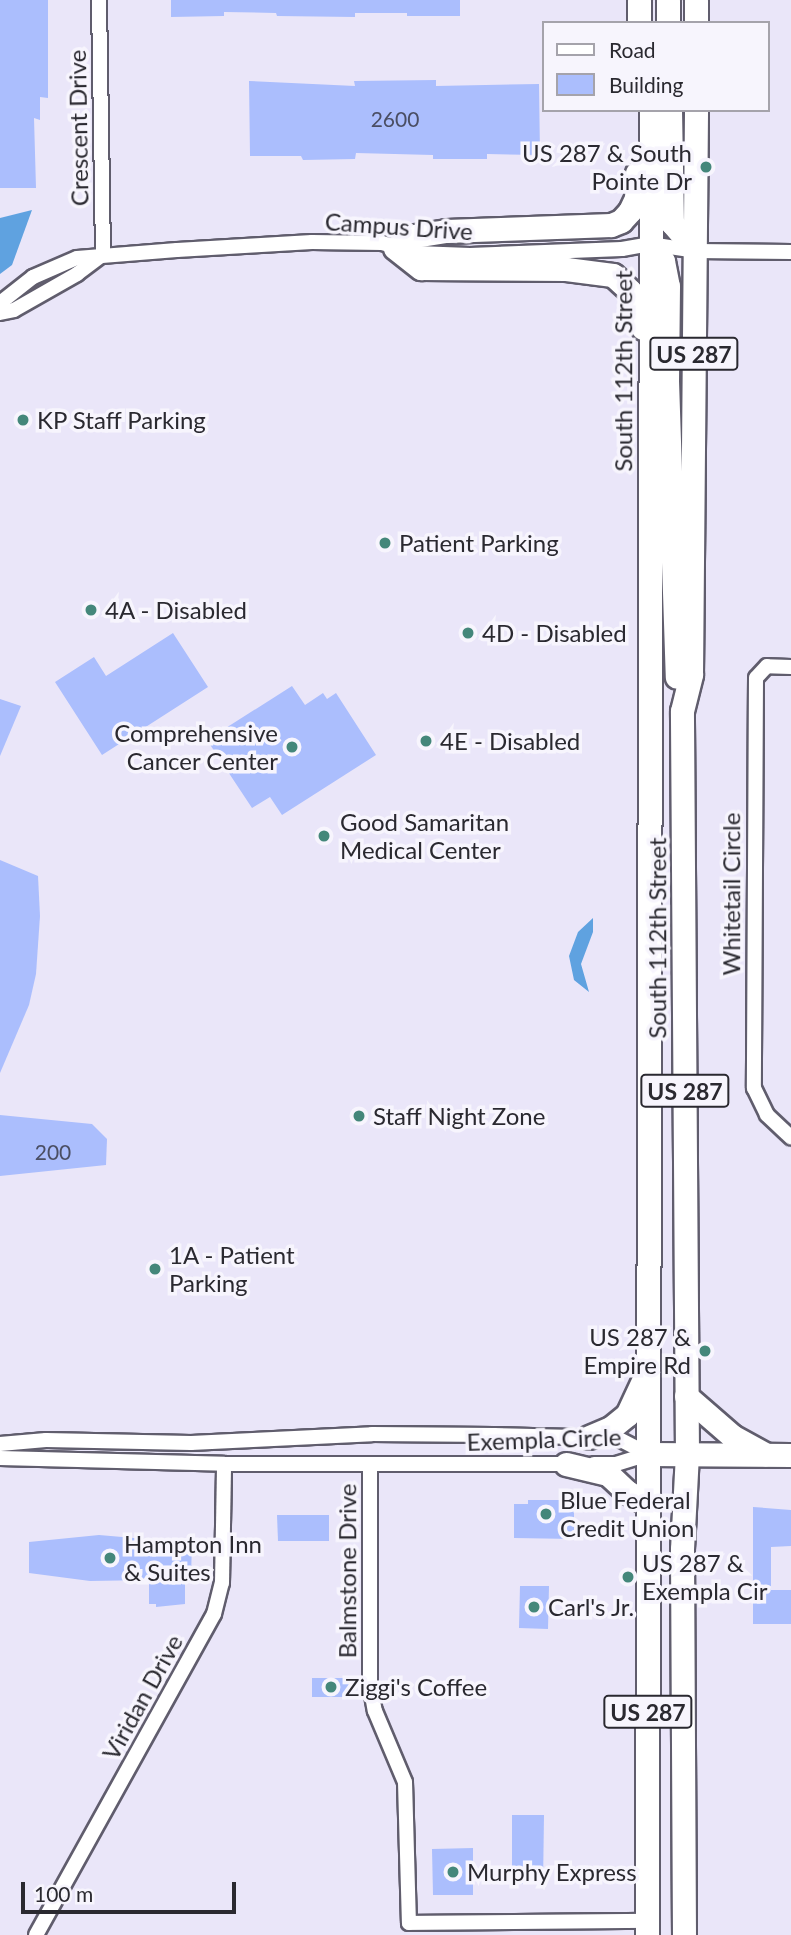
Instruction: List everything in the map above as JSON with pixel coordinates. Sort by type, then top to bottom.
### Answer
[{"type":"main road","points":[[639,0],[639,21]]},
{"type":"main road","points":[[651,0],[651,21]]},
{"type":"main road","points":[[668,0],[668,21]]},
{"type":"main road","points":[[695,0],[696,21]]},
{"type":"main road","points":[[638,112],[636,198],[621,221],[611,225],[446,231],[414,236],[396,248],[421,268],[566,269],[613,275],[634,298],[649,351]]},
{"type":"main road","name":"South 112th Street","points":[[647,1928],[651,1186],[651,112]]},
{"type":"main road","points":[[670,112],[672,223],[696,251]]},
{"type":"main road","name":"South 112th Street","points":[[684,1935],[682,1549],[687,1455],[682,711],[691,674],[696,112]]},
{"type":"main road","points":[[650,244],[663,261],[668,286],[667,381],[672,593],[677,679],[682,711]]},
{"type":"main road","points":[[589,1437],[612,1427],[627,1415],[648,1369]]},
{"type":"main road","points":[[686,1396],[732,1436],[767,1455]]},
{"type":"main road","points":[[648,1454],[791,1455]]},
{"type":"main road","points":[[566,1464],[608,1474],[626,1491],[648,1504]]},
{"type":"street","name":"Crescent Drive","points":[[99,0],[103,255]]},
{"type":"street","name":"Campus Drive","points":[[103,255],[312,242],[382,243],[416,253],[470,256],[622,249],[650,244],[696,251],[791,253]]},
{"type":"street","points":[[0,303],[33,277],[57,265],[103,255]]},
{"type":"street","points":[[0,313],[13,310],[77,274],[103,255]]},
{"type":"street","name":"Whitetail Circle","points":[[791,667],[767,666],[756,678],[754,1088],[767,1115],[791,1137]]},
{"type":"street","name":"Exempla Circle","points":[[0,1444],[46,1440],[191,1443],[372,1434],[589,1437],[617,1438],[648,1454]]},
{"type":"street","name":"Exempla Circle","points":[[0,1458],[224,1464],[616,1464],[648,1454]]},
{"type":"street","name":"Viridan Drive","points":[[36,1935],[214,1614],[222,1583],[224,1464]]},
{"type":"street","name":"Balmstone Drive","points":[[370,1464],[370,1684],[375,1711],[405,1782],[409,1923],[647,1928]]},
{"type":"water","points":[[32,210],[12,265],[0,274],[0,218]]},
{"type":"water","points":[[593,918],[593,932],[581,964],[589,992],[574,980],[569,956],[578,932]]},
{"type":"building","points":[[0,0],[48,0],[48,98],[40,97],[40,120],[34,118],[36,188],[0,188]]},
{"type":"building","points":[[171,0],[460,0],[460,16],[355,13],[355,17],[277,16],[276,13],[224,12],[224,16],[171,17]]},
{"type":"building","points":[[436,80],[436,86],[539,84],[540,155],[487,154],[487,159],[433,159],[433,155],[356,153],[355,159],[303,160],[301,156],[250,156],[249,81],[355,86],[354,81]]},
{"type":"building","points":[[173,633],[208,687],[102,755],[55,682],[94,657],[106,676]]},
{"type":"building","name":"Comprehensive Cancer Center","points":[[292,686],[305,705],[323,693],[327,699],[336,693],[376,755],[282,815],[270,797],[252,808],[207,740]]},
{"type":"building","points":[[0,699],[21,706],[0,756]]},
{"type":"building","points":[[0,860],[38,876],[40,916],[36,974],[29,1005],[0,1073]]},
{"type":"building","points":[[0,1115],[92,1124],[107,1139],[106,1165],[0,1176]]},
{"type":"building","points":[[528,1500],[574,1500],[574,1539],[514,1538],[514,1504],[528,1504]]},
{"type":"building","points":[[753,1507],[791,1510],[791,1546],[771,1547],[771,1590],[791,1590],[791,1624],[753,1624]]},
{"type":"building","points":[[277,1515],[329,1515],[329,1541],[278,1541]]},
{"type":"building","name":"Hampton Inn & Suites","points":[[99,1535],[192,1543],[191,1576],[185,1576],[185,1604],[156,1607],[156,1604],[149,1604],[149,1580],[90,1581],[29,1573],[29,1542]]},
{"type":"building","name":"Carl's Jr.","points":[[520,1586],[549,1586],[548,1629],[519,1628]]},
{"type":"building","name":"Ziggi's Coffee","points":[[312,1678],[351,1678],[351,1697],[312,1697]]},
{"type":"building","name":"Murphy Express","points":[[512,1815],[544,1815],[543,1884],[512,1884]]},
{"type":"building","name":"Murphy Express","points":[[473,1848],[473,1895],[433,1895],[432,1849]]},
{"type":"place","name":"US 287 & South Pointe Dr","points":[[706,167]]},
{"type":"place","name":"KP Staff Parking","points":[[23,420]]},
{"type":"place","name":"Patient Parking","points":[[385,543]]},
{"type":"place","name":"4A - Disabled","points":[[91,610]]},
{"type":"place","name":"4D - Disabled","points":[[468,633]]},
{"type":"place","name":"4E - Disabled","points":[[426,741]]},
{"type":"place","name":"Comprehensive Cancer Center","points":[[292,747]]},
{"type":"place","name":"Good Samaritan Medical Center","points":[[324,836]]},
{"type":"place","name":"Staff Night Zone","points":[[359,1116]]},
{"type":"place","name":"1A - Patient Parking","points":[[155,1269]]},
{"type":"place","name":"US 287 & Empire Rd","points":[[705,1351]]},
{"type":"place","name":"Blue Federal Credit Union","points":[[546,1514]]},
{"type":"place","name":"Hampton Inn & Suites","points":[[110,1558]]},
{"type":"place","name":"US 287 & Exempla Cir","points":[[628,1577]]},
{"type":"place","name":"Carl's Jr.","points":[[534,1607]]},
{"type":"place","name":"Ziggi's Coffee","points":[[331,1687]]},
{"type":"place","name":"Murphy Express","points":[[453,1872]]}]
